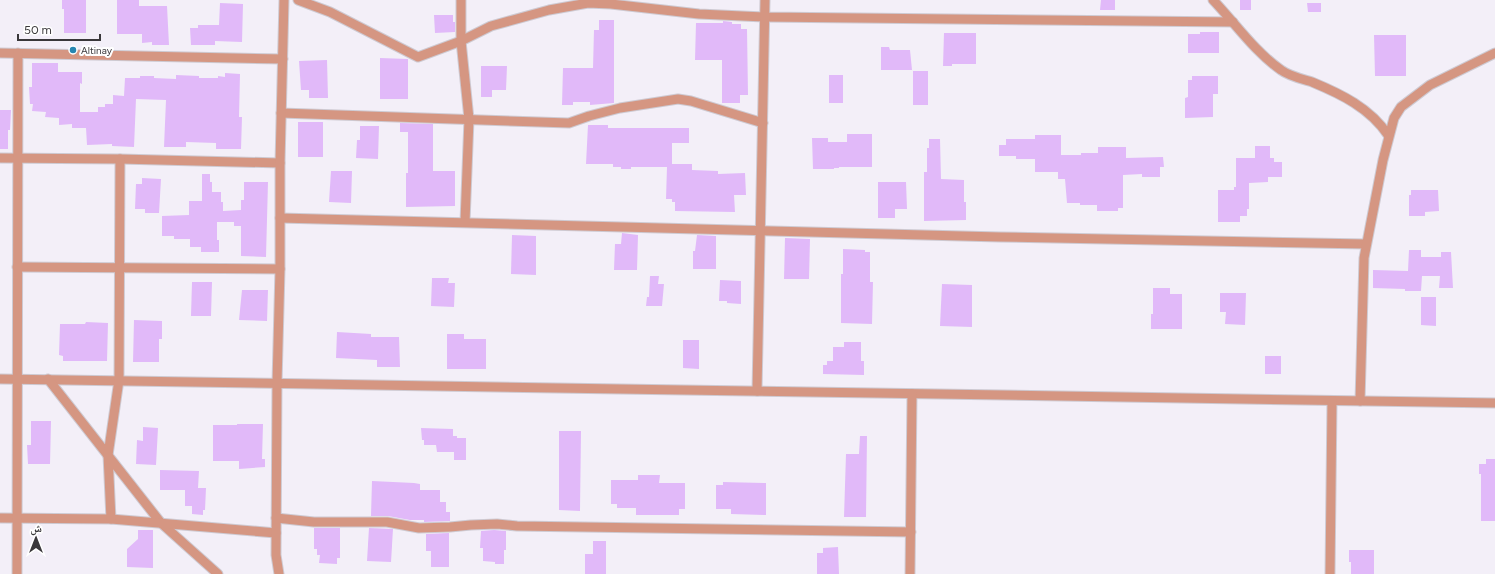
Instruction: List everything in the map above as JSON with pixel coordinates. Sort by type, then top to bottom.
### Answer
[{"type":"street","points":[[279,574],[276,555],[277,383],[284,0]]},
{"type":"street","points":[[298,0],[330,12],[418,57],[491,26],[532,14],[588,2],[699,14],[766,17],[1233,22]]},
{"type":"street","points":[[461,0],[461,40],[469,119],[465,222]]},
{"type":"street","points":[[757,391],[766,17],[765,0]]},
{"type":"street","points":[[1212,0],[1261,54],[1282,71],[1328,89],[1356,104],[1380,123],[1388,135]]},
{"type":"street","points":[[0,53],[284,59]]},
{"type":"street","points":[[17,574],[16,379],[18,53]]},
{"type":"street","points":[[1360,401],[1364,258],[1388,135],[1394,118],[1401,107],[1430,85],[1495,53]]},
{"type":"street","points":[[281,113],[569,123],[620,108],[678,99],[691,101],[763,123]]},
{"type":"street","points":[[0,158],[18,157],[280,163]]},
{"type":"street","points":[[111,519],[108,455],[119,380],[120,159]]},
{"type":"street","points":[[280,218],[1000,237],[1366,244]]},
{"type":"street","points":[[17,268],[280,269]]},
{"type":"street","points":[[0,379],[1495,403]]},
{"type":"street","points":[[48,379],[161,523],[218,574]]},
{"type":"street","points":[[910,574],[912,394]]},
{"type":"street","points":[[1330,574],[1332,401]]},
{"type":"street","points":[[0,518],[111,519],[276,533]]},
{"type":"street","points":[[276,518],[314,522],[387,522],[419,528],[450,528],[497,524],[518,526],[911,532]]},
{"type":"building","points":[[62,0],[86,0],[86,33],[64,33],[64,9],[62,9]]},
{"type":"building","points":[[117,0],[139,0],[139,6],[167,6],[169,45],[152,45],[152,42],[142,43],[142,34],[117,34]]},
{"type":"building","points":[[1101,0],[1115,0],[1115,10],[1100,10]]},
{"type":"building","points":[[1240,0],[1251,0],[1251,10],[1240,10]]},
{"type":"building","points":[[220,3],[243,4],[242,42],[215,41],[215,45],[191,45],[190,28],[198,28],[198,25],[219,25]]},
{"type":"building","points":[[1307,3],[1321,3],[1321,12],[1308,12]]},
{"type":"building","points":[[434,15],[453,15],[455,32],[435,33]]},
{"type":"building","points":[[599,20],[614,20],[614,103],[590,105],[590,102],[573,102],[573,105],[562,105],[563,68],[593,68],[594,30],[599,30]]},
{"type":"building","points":[[723,21],[732,22],[732,24],[741,24],[741,29],[747,29],[748,95],[740,95],[740,103],[722,103],[722,60],[695,60],[696,23],[723,23]]},
{"type":"building","points":[[1200,32],[1219,32],[1219,53],[1188,53],[1188,34],[1200,34]]},
{"type":"building","points":[[944,33],[976,33],[976,64],[952,64],[952,66],[943,66]]},
{"type":"building","points":[[1374,35],[1406,35],[1406,76],[1375,76]]},
{"type":"building","points":[[881,47],[889,47],[890,50],[910,50],[912,70],[881,70]]},
{"type":"building","points":[[380,58],[408,59],[408,99],[380,99]]},
{"type":"building","points":[[327,60],[328,98],[309,98],[309,90],[301,90],[299,61]]},
{"type":"building","points":[[32,63],[58,63],[58,72],[82,72],[82,84],[80,83],[80,112],[98,112],[98,107],[105,107],[105,104],[113,104],[113,95],[124,96],[125,78],[154,76],[154,78],[176,79],[176,75],[199,76],[199,78],[218,78],[218,76],[225,77],[225,73],[240,74],[239,117],[242,117],[241,149],[216,149],[216,143],[186,142],[186,147],[164,147],[166,100],[136,99],[134,147],[112,146],[112,144],[87,145],[86,128],[72,128],[72,124],[59,125],[59,118],[45,117],[46,112],[32,111],[33,104],[30,104],[29,87],[32,87]]},
{"type":"building","points":[[481,66],[507,66],[506,90],[492,90],[492,97],[481,97]]},
{"type":"building","points":[[913,71],[928,71],[928,105],[913,105]]},
{"type":"building","points":[[829,75],[843,75],[843,103],[829,103]]},
{"type":"building","points":[[1192,76],[1218,76],[1218,94],[1213,94],[1213,117],[1185,118],[1185,98],[1188,97],[1188,80],[1192,80]]},
{"type":"building","points":[[0,110],[11,110],[10,130],[8,130],[8,149],[0,149]]},
{"type":"building","points":[[298,122],[323,122],[323,157],[298,157]]},
{"type":"building","points":[[400,123],[433,124],[433,171],[455,171],[455,206],[406,207],[408,132],[400,132]]},
{"type":"building","points":[[588,125],[608,125],[608,128],[689,128],[689,143],[672,143],[672,164],[692,164],[692,170],[718,171],[718,174],[745,173],[746,195],[734,195],[735,212],[675,211],[675,202],[672,202],[672,199],[666,199],[667,167],[631,167],[631,169],[621,169],[621,167],[613,167],[613,164],[586,164]]},
{"type":"building","points":[[360,126],[379,126],[378,159],[356,158],[357,140],[360,140]]},
{"type":"building","points":[[847,134],[872,134],[872,167],[813,169],[812,138],[828,138],[828,142],[847,142]]},
{"type":"building","points":[[1035,135],[1061,135],[1061,155],[1098,153],[1098,147],[1126,147],[1126,158],[1163,157],[1164,167],[1160,167],[1160,177],[1142,177],[1142,174],[1123,175],[1123,208],[1118,208],[1118,211],[1097,211],[1097,205],[1067,203],[1065,179],[1058,179],[1058,172],[1035,172],[1035,159],[1016,159],[1016,156],[999,156],[999,145],[1006,145],[1006,139],[1035,139]]},
{"type":"building","points":[[929,139],[940,139],[941,179],[964,180],[966,220],[924,221],[924,172],[927,172],[927,148],[929,148]]},
{"type":"building","points":[[1255,146],[1270,146],[1270,158],[1274,158],[1274,162],[1282,162],[1282,177],[1268,177],[1268,182],[1249,183],[1249,209],[1247,209],[1247,216],[1240,216],[1240,222],[1218,222],[1218,190],[1234,190],[1234,187],[1236,187],[1236,158],[1255,158]]},
{"type":"building","points":[[331,171],[352,171],[351,203],[329,202]]},
{"type":"building","points":[[202,174],[210,174],[212,192],[221,192],[223,211],[241,210],[241,200],[244,200],[244,182],[268,182],[266,257],[241,256],[241,226],[234,226],[234,222],[217,222],[219,252],[201,252],[201,247],[190,247],[190,239],[174,239],[174,236],[162,236],[162,216],[189,215],[189,201],[202,201]]},
{"type":"building","points":[[142,178],[161,179],[159,213],[145,213],[145,209],[135,209],[136,184],[142,184]]},
{"type":"building","points":[[878,182],[906,182],[907,209],[895,209],[895,218],[878,218]]},
{"type":"building","points":[[1411,190],[1438,190],[1439,211],[1425,212],[1425,216],[1409,216],[1409,195],[1411,195]]},
{"type":"building","points":[[622,233],[638,235],[637,270],[614,270],[615,244],[621,244]]},
{"type":"building","points":[[512,235],[536,236],[536,275],[511,274]]},
{"type":"building","points":[[697,235],[716,236],[716,269],[693,269],[693,251],[695,251]]},
{"type":"building","points":[[785,238],[810,239],[809,279],[784,279]]},
{"type":"building","points":[[843,249],[865,250],[865,252],[870,252],[870,282],[873,282],[872,324],[841,323],[841,274],[843,274]]},
{"type":"building","points":[[1409,250],[1421,250],[1421,257],[1441,257],[1441,252],[1451,252],[1453,288],[1439,288],[1440,276],[1422,276],[1421,291],[1373,288],[1373,270],[1408,271]]},
{"type":"building","points":[[650,276],[659,276],[658,284],[664,284],[662,306],[646,306],[647,297],[649,297]]},
{"type":"building","points":[[432,278],[449,278],[448,283],[455,283],[454,307],[431,306]]},
{"type":"building","points":[[720,280],[741,281],[741,304],[719,301]]},
{"type":"building","points":[[192,282],[212,282],[211,316],[191,316]]},
{"type":"building","points":[[942,284],[972,285],[972,327],[940,326]]},
{"type":"building","points":[[1153,288],[1170,288],[1170,294],[1182,294],[1182,329],[1151,329],[1151,314],[1153,314]]},
{"type":"building","points":[[242,290],[268,290],[267,321],[239,320]]},
{"type":"building","points":[[1220,293],[1246,293],[1245,325],[1225,324],[1226,312],[1220,312]]},
{"type":"building","points":[[1421,297],[1436,297],[1436,326],[1421,325]]},
{"type":"building","points":[[134,320],[162,321],[162,339],[159,339],[159,362],[133,362]]},
{"type":"building","points":[[86,322],[108,323],[107,361],[63,361],[63,356],[59,355],[60,324],[85,324]]},
{"type":"building","points":[[337,332],[371,334],[371,337],[399,337],[400,367],[377,367],[377,360],[336,358]]},
{"type":"building","points":[[447,334],[464,334],[464,339],[486,339],[486,369],[447,369]]},
{"type":"building","points":[[683,340],[699,340],[699,369],[683,368]]},
{"type":"building","points":[[844,342],[861,342],[861,361],[864,361],[864,375],[823,374],[823,365],[827,365],[827,361],[833,361],[833,347],[844,347]]},
{"type":"building","points":[[1265,356],[1281,356],[1281,374],[1265,374]]},
{"type":"building","points":[[31,421],[51,421],[50,464],[28,464],[27,445],[31,445]]},
{"type":"building","points":[[263,424],[262,459],[265,459],[265,467],[239,469],[239,461],[213,461],[213,425]]},
{"type":"building","points":[[143,427],[158,428],[156,465],[136,464],[137,440],[143,441]]},
{"type":"building","points":[[421,428],[453,429],[453,436],[457,436],[457,438],[466,438],[466,460],[454,460],[454,452],[437,452],[436,445],[424,445]]},
{"type":"building","points":[[559,431],[581,431],[580,511],[559,510]]},
{"type":"building","points":[[860,436],[867,436],[866,517],[844,517],[846,454],[859,454]]},
{"type":"building","points":[[1486,459],[1495,459],[1495,521],[1481,521],[1481,474],[1479,474],[1479,464],[1486,464]]},
{"type":"building","points":[[160,470],[199,471],[198,488],[206,488],[205,510],[203,510],[203,515],[192,514],[192,506],[185,506],[185,490],[160,490]]},
{"type":"building","points":[[638,475],[660,475],[659,483],[685,483],[685,509],[679,509],[679,515],[636,515],[636,508],[617,508],[617,504],[611,504],[611,480],[638,480]]},
{"type":"building","points":[[372,481],[414,483],[420,484],[420,490],[440,490],[440,502],[446,502],[446,512],[450,512],[450,521],[424,522],[424,520],[410,520],[388,516],[371,516]]},
{"type":"building","points":[[723,482],[766,483],[766,515],[731,514],[731,509],[716,509],[716,485],[723,485]]},
{"type":"building","points":[[314,528],[340,528],[340,558],[337,558],[337,564],[319,563],[320,555],[317,555],[317,549],[314,549]]},
{"type":"building","points":[[369,528],[393,529],[391,562],[367,561]]},
{"type":"building","points":[[138,530],[153,530],[153,568],[127,567],[127,549],[138,539]]},
{"type":"building","points":[[481,531],[506,531],[504,564],[495,564],[495,562],[483,561],[483,548],[480,548]]},
{"type":"building","points":[[449,533],[449,567],[431,567],[431,551],[426,551],[426,534]]},
{"type":"building","points":[[593,541],[606,541],[606,574],[585,574],[585,554],[593,554]]},
{"type":"building","points":[[838,547],[839,574],[817,574],[817,553],[823,553],[823,548]]},
{"type":"building","points":[[1349,550],[1374,550],[1374,574],[1351,574]]},
{"type":"place","name":"Altinay","points":[[73,50]]}]
